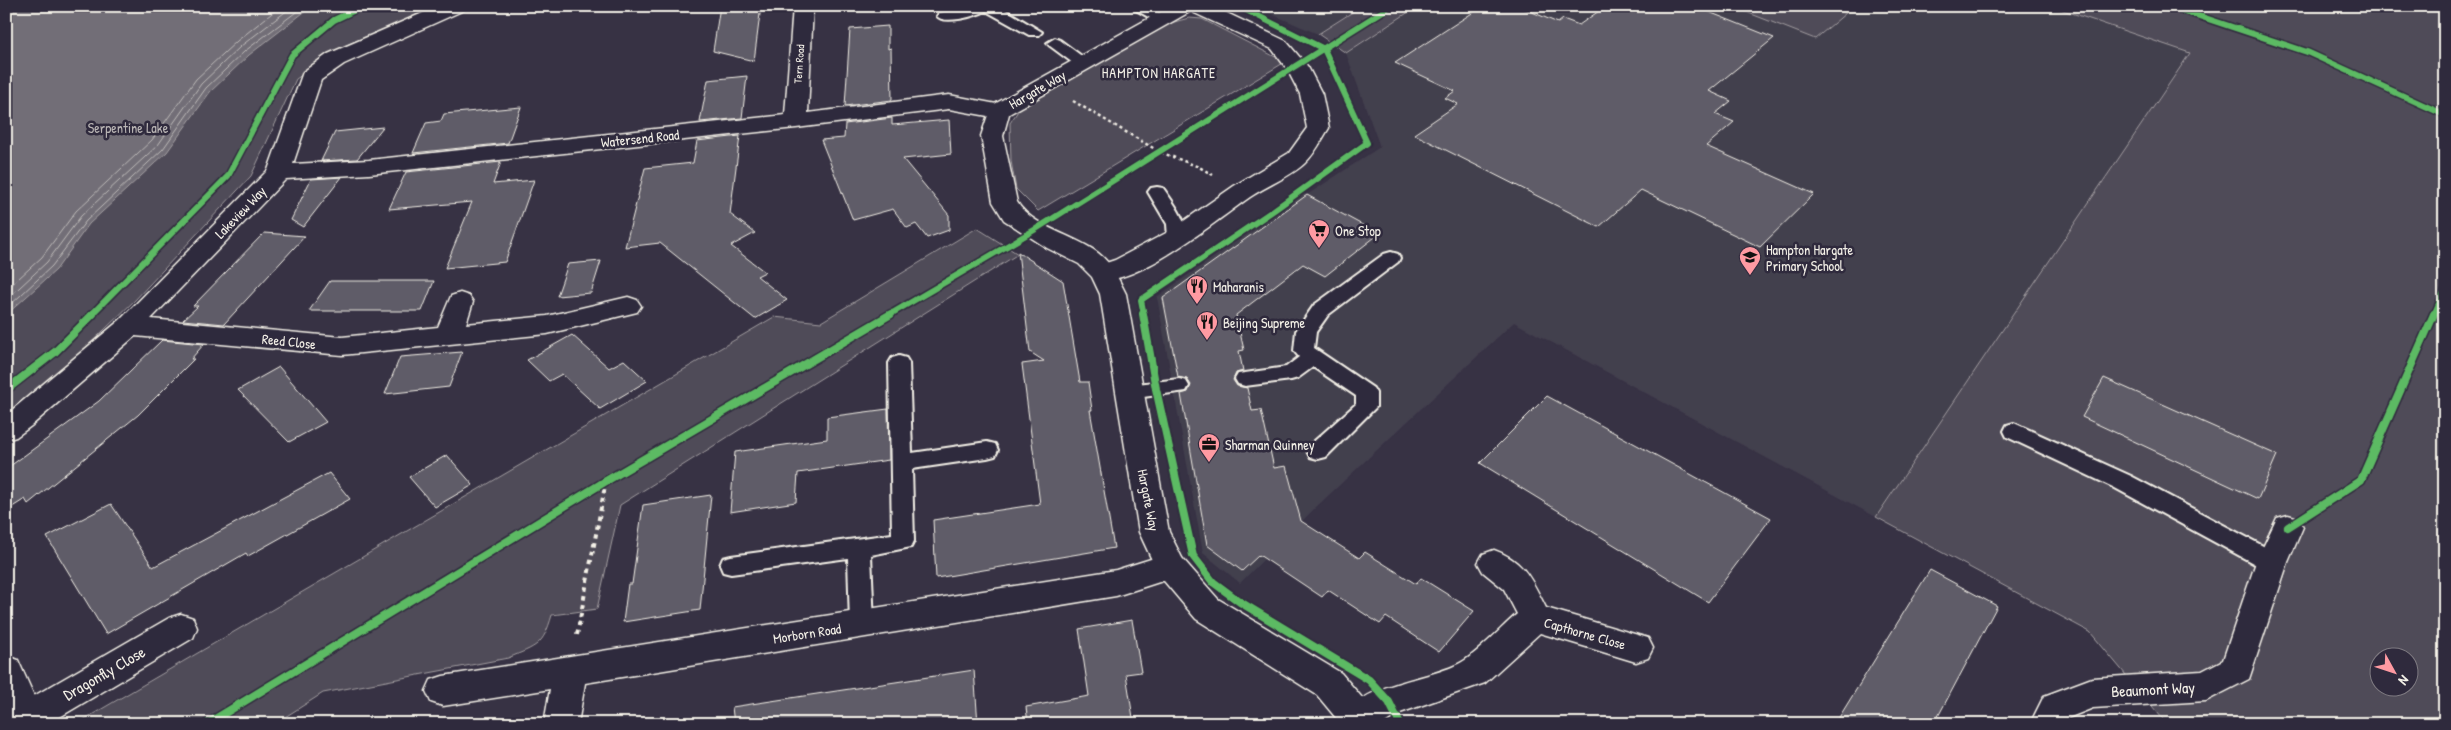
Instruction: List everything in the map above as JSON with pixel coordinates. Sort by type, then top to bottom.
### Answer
[{"type":"street","name":"Lakeview Way","points":[[6,429],[21,419],[129,326],[279,172],[311,77],[336,59],[457,6]]},
{"type":"street","name":"Tern Road","points":[[796,121],[803,6]]},
{"type":"street","points":[[1103,273],[1124,266],[1177,238],[1242,191],[1297,158],[1318,128],[1311,94],[1297,67],[1279,45],[1195,6]]},
{"type":"street","name":"Hargate Way","points":[[1175,13],[1044,84],[1000,111],[992,136],[1004,202],[1013,215],[1056,242],[1088,258],[1103,273],[1113,294],[1154,532],[1170,566],[1207,609],[1329,684],[1362,721]]},
{"type":"street","name":"Watersend Road","points":[[279,172],[369,167],[796,121],[949,102],[1000,111]]},
{"type":"street","points":[[449,334],[460,302]]},
{"type":"street","name":"Reed Close","points":[[129,326],[342,346],[547,325],[628,306]]},
{"type":"street","name":"Beaumont Way","points":[[2047,724],[2056,707],[2092,693],[2206,686],[2237,669],[2272,562],[2288,527]]},
{"type":"street","name":"Capthorne Close","points":[[1494,563],[1516,580],[1535,618],[1636,648]]},
{"type":"street","name":"Morborn Road","points":[[443,691],[1116,583],[1170,566]]},
{"type":"street","name":"Capthorne Close","points":[[1362,721],[1388,702],[1473,672],[1535,618]]},
{"type":"street","name":"Dragonfly Close","points":[[6,670],[22,721],[181,628]]},
{"type":"street","points":[[561,724],[570,670]]},
{"type":"lane","points":[[944,16],[972,12],[987,6],[1034,32]]},
{"type":"lane","points":[[1136,6],[1175,13]]},
{"type":"lane","points":[[1055,44],[1082,63]]},
{"type":"lane","points":[[1157,192],[1176,224],[1177,238]]},
{"type":"lane","points":[[1318,451],[1366,407],[1366,393],[1304,351],[1306,331],[1320,310],[1391,258]]},
{"type":"lane","points":[[1245,379],[1291,373],[1313,357]]},
{"type":"lane","points":[[731,565],[859,549],[904,541],[899,363]]},
{"type":"lane","points":[[1129,392],[1180,386]]},
{"type":"lane","points":[[2014,431],[2123,482],[2272,562]]},
{"type":"lane","points":[[902,463],[987,450]]},
{"type":"lane","points":[[859,549],[862,624]]},
{"type":"path","points":[[2439,6],[2445,15]]},
{"type":"path","points":[[1044,84],[1160,152],[1199,167],[1242,191]]},
{"type":"path","points":[[1152,157],[1168,147]]},
{"type":"path","points":[[597,486],[614,476]]},
{"type":"path","points":[[570,670],[606,481]]},
{"type":"shaded area","points":[[1253,6],[1362,6],[1318,34]]},
{"type":"shaded area","name":"Hampton Hargate Primary School","points":[[1418,6],[2051,6],[2191,52],[1876,517],[1514,322],[1316,507],[1240,583],[1203,553],[1157,297],[1304,194],[1307,195],[1380,147],[1346,53]]},
{"type":"green space","name":"Serpentine Lake","points":[[6,6],[442,6],[344,46],[296,79],[251,176],[135,300],[72,361],[6,414]]},
{"type":"green space","points":[[1362,6],[1418,6],[1346,53],[1318,34]]},
{"type":"green space","points":[[1731,6],[1828,6],[1846,13],[1815,39]]},
{"type":"green space","points":[[2051,6],[2445,6],[2445,724],[2167,724],[2090,632],[1876,517],[2190,53]]},
{"type":"green space","points":[[1189,18],[1202,19],[1285,62],[1038,211],[1016,189],[1011,161],[1010,123],[1022,105],[1167,24]]},
{"type":"green space","points":[[977,228],[1018,254],[620,505],[597,609],[552,615],[542,639],[538,644],[526,651],[508,658],[323,693],[274,724],[76,724],[774,317],[821,322]]},
{"type":"water","name":"Serpentine Lake","points":[[6,6],[312,6],[249,55],[210,92],[167,152],[89,224],[56,270],[6,315]]},
{"type":"building","points":[[720,6],[761,6],[754,61],[713,51]]},
{"type":"building","points":[[1483,6],[1518,6],[1558,23],[1563,19],[1579,25],[1606,6],[1694,6],[1774,38],[1709,91],[1731,101],[1715,114],[1734,122],[1706,146],[1814,194],[1760,247],[1641,190],[1599,227],[1414,134],[1458,104],[1445,98],[1455,91],[1395,63]]},
{"type":"building","points":[[888,26],[888,49],[891,48],[892,100],[845,106],[850,29]]},
{"type":"building","points":[[747,76],[742,118],[700,122],[708,80]]},
{"type":"building","points":[[521,107],[508,143],[413,153],[426,123],[441,121],[444,114]]},
{"type":"building","points":[[892,118],[892,125],[949,120],[951,154],[903,159],[949,215],[949,230],[927,238],[916,224],[907,228],[893,209],[853,220],[821,140],[844,138],[845,124]]},
{"type":"building","points":[[383,127],[357,159],[321,161],[335,132]]},
{"type":"building","points":[[740,136],[730,214],[755,233],[731,246],[765,272],[757,276],[787,300],[755,319],[660,243],[625,247],[645,168],[693,163],[697,141]]},
{"type":"building","points":[[501,162],[493,184],[534,180],[505,262],[445,268],[472,202],[389,209],[406,172]]},
{"type":"building","points":[[342,177],[303,227],[291,220],[311,179]]},
{"type":"building","points":[[1307,195],[1379,234],[1325,276],[1303,264],[1236,315],[1244,350],[1239,351],[1243,371],[1236,373],[1233,380],[1237,386],[1247,388],[1252,411],[1261,410],[1274,468],[1286,466],[1301,521],[1359,558],[1365,552],[1416,584],[1421,578],[1474,611],[1439,652],[1386,617],[1380,624],[1328,590],[1322,597],[1259,555],[1242,571],[1207,545],[1181,394],[1188,392],[1191,385],[1187,379],[1178,377],[1163,298]]},
{"type":"building","points":[[264,233],[305,236],[224,324],[183,320],[198,306],[193,306]]},
{"type":"building","points":[[1018,252],[1063,281],[1080,382],[1088,382],[1092,410],[1090,410],[1114,548],[936,578],[933,520],[1040,504],[1022,364],[1044,361],[1030,352]]},
{"type":"building","points":[[601,261],[591,293],[557,296],[568,264]]},
{"type":"building","points":[[330,281],[434,281],[422,311],[309,311]]},
{"type":"building","points":[[572,335],[609,368],[624,360],[647,381],[600,409],[562,374],[549,381],[527,360]]},
{"type":"building","points":[[162,340],[204,344],[191,359],[194,359],[138,415],[28,504],[25,499],[6,511],[6,469],[99,401]]},
{"type":"building","points":[[462,352],[449,387],[385,394],[400,357]]},
{"type":"building","points":[[279,367],[326,422],[289,442],[238,390]]},
{"type":"building","points":[[2104,378],[2277,455],[2258,499],[2082,417]]},
{"type":"building","points":[[1547,396],[1771,518],[1708,602],[1480,463]]},
{"type":"building","points":[[888,409],[889,460],[798,473],[796,502],[730,512],[735,452],[827,439],[827,417]]},
{"type":"building","points":[[447,455],[473,485],[435,507],[409,477]]},
{"type":"building","points":[[329,473],[350,499],[248,556],[246,553],[106,634],[47,537],[111,504],[153,567]]},
{"type":"building","points":[[711,495],[700,610],[623,622],[628,584],[632,584],[643,505]]},
{"type":"building","points":[[1930,570],[1997,606],[1934,724],[1835,724]]},
{"type":"building","points":[[1132,620],[1141,672],[1126,674],[1134,724],[1028,724],[1026,707],[1089,696],[1079,629]]},
{"type":"building","points":[[974,670],[978,724],[734,724],[732,707]]},
{"type":"cycle path","points":[[6,390],[55,352],[228,176],[292,55],[334,20],[363,6]]},
{"type":"cycle path","points":[[1238,6],[1324,49],[1367,143],[1274,210],[1141,300],[1156,389],[1193,556],[1213,582],[1240,602],[1369,680],[1389,702],[1400,724]]},
{"type":"cycle path","points":[[207,724],[606,481],[1036,229],[1391,6]]},
{"type":"cycle path","points":[[2169,6],[2307,52],[2445,115]]},
{"type":"cycle path","points":[[2288,527],[2361,480],[2445,290]]},
{"type":"place","name":"One Stop","points":[[1319,249]]},
{"type":"place","name":"Hampton Hargate Primary School","points":[[1750,276]]},
{"type":"place","name":"Maharanis","points":[[1197,305]]},
{"type":"place","name":"Beijing Supreme","points":[[1207,341]]},
{"type":"place","name":"Sharman Quinney","points":[[1209,463]]},
{"type":"district","name":"HAMPTON HARGATE","points":[[1159,72]]}]
